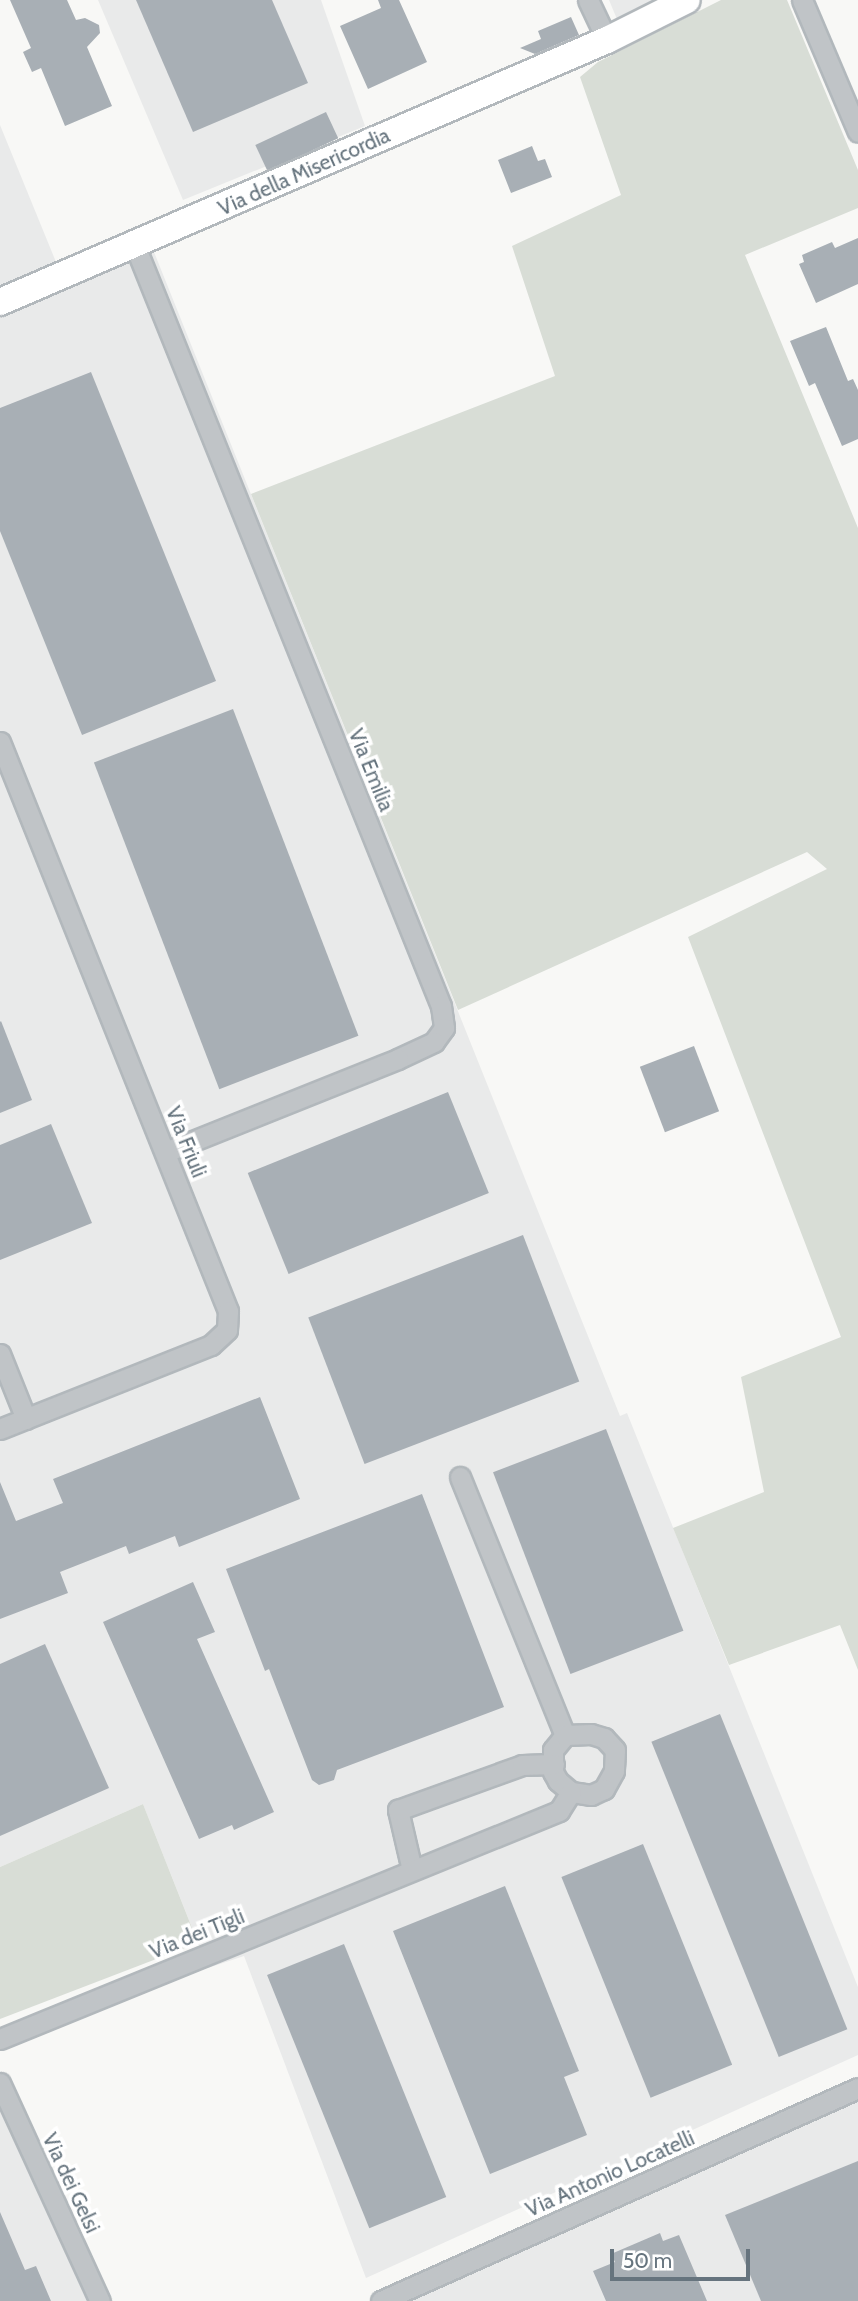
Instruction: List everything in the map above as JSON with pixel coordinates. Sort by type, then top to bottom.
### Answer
[{"type":"street","points":[[587,0],[607,40]]},
{"type":"street","name":"Via della Misericordia","points":[[0,302],[607,40],[687,0]]},
{"type":"street","points":[[802,0],[858,132]]},
{"type":"street","name":"Via Emilia","points":[[135,246],[441,1006],[444,1028],[434,1042],[398,1059],[166,1152]]},
{"type":"street","name":"Via Friuli","points":[[0,742],[228,1311],[226,1330],[211,1345],[0,1429]]},
{"type":"street","points":[[0,1354],[26,1419]]},
{"type":"street","points":[[460,1477],[565,1735]]},
{"type":"street","points":[[591,1734],[604,1738],[615,1750],[614,1771],[604,1789],[591,1795],[571,1792],[558,1781],[553,1751],[565,1735],[591,1734]]},
{"type":"street","points":[[412,1870],[398,1810],[522,1765],[554,1764]]},
{"type":"street","name":"Via dei Tigli","points":[[0,2039],[559,1811],[571,1792]]},
{"type":"street","name":"Via dei Gelsi","points":[[0,2084],[100,2301]]},
{"type":"street","name":"Via Antonio Locatelli","points":[[381,2301],[858,2088]]},
{"type":"shaded area","points":[[98,0],[321,0],[365,126],[183,200]]},
{"type":"shaded area","points":[[609,0],[668,0],[619,24]]},
{"type":"shaded area","points":[[721,0],[787,0],[858,170],[858,208],[745,255],[858,528],[858,1670],[840,1625],[729,1665],[673,1528],[764,1492],[741,1377],[841,1337],[688,937],[827,869],[807,852],[458,1010],[251,494],[555,376],[512,246],[621,195],[580,77],[598,62]]},
{"type":"shaded area","points":[[0,125],[56,262],[0,285]]},
{"type":"shaded area","points":[[152,247],[620,1416],[627,1413],[858,1987],[858,2055],[366,2278],[244,1956],[208,1968],[143,1804],[0,1867],[0,309]]},
{"type":"shaded area","points":[[143,1804],[198,1943],[0,2019],[0,1867]]},
{"type":"shaded area","points":[[858,2097],[858,2301],[406,2301]]},
{"type":"shaded area","points":[[0,2100],[89,2301],[0,2301]]},
{"type":"building","points":[[10,0],[67,0],[76,20],[85,18],[99,25],[100,33],[87,47],[112,106],[65,126],[41,68],[32,72],[23,52],[31,48]]},
{"type":"building","points":[[136,0],[272,0],[308,83],[193,132]]},
{"type":"building","points":[[378,0],[399,0],[427,62],[368,89],[340,26],[381,8]]},
{"type":"building","points":[[571,17],[579,35],[535,54],[520,48],[541,39],[538,31]]},
{"type":"building","points":[[326,112],[338,138],[268,171],[255,145]]},
{"type":"building","points":[[532,146],[538,161],[545,159],[552,177],[511,193],[498,160]]},
{"type":"building","points":[[858,238],[858,284],[816,303],[799,264],[804,262],[802,255],[832,242],[835,248]]},
{"type":"building","points":[[826,327],[848,381],[853,379],[858,390],[858,439],[842,446],[815,383],[809,386],[790,341]]},
{"type":"building","points":[[91,372],[216,681],[82,735],[0,531],[0,408]]},
{"type":"building","points":[[233,709],[358,1036],[219,1089],[94,762]]},
{"type":"building","points":[[0,1022],[32,1100],[0,1113]]},
{"type":"building","points":[[694,1046],[719,1111],[665,1132],[640,1067]]},
{"type":"building","points":[[448,1092],[489,1193],[289,1274],[248,1173]]},
{"type":"building","points":[[51,1124],[92,1223],[0,1260],[0,1145]]},
{"type":"building","points":[[523,1235],[579,1382],[365,1464],[308,1317]]},
{"type":"building","points":[[260,1397],[300,1499],[179,1547],[175,1536],[129,1554],[126,1546],[60,1572],[68,1593],[0,1619],[0,1482],[16,1521],[63,1503],[53,1479]]},
{"type":"building","points":[[606,1429],[683,1631],[570,1674],[493,1472]]},
{"type":"building","points":[[422,1494],[504,1707],[337,1770],[334,1780],[319,1785],[312,1780],[269,1669],[265,1671],[226,1569]]},
{"type":"building","points":[[193,1582],[215,1632],[197,1639],[274,1812],[234,1830],[232,1825],[199,1839],[103,1622]]},
{"type":"building","points":[[45,1644],[109,1788],[0,1836],[0,1664]]},
{"type":"building","points":[[720,1714],[847,2029],[779,2057],[651,1742]]},
{"type":"building","points":[[643,1844],[732,2065],[651,2098],[561,1877]]},
{"type":"building","points":[[505,1886],[579,2071],[564,2077],[587,2135],[490,2174],[393,1931]]},
{"type":"building","points":[[344,1944],[446,2197],[369,2228],[267,1975]]},
{"type":"building","points":[[858,2161],[858,2301],[761,2301],[725,2215]]},
{"type":"building","points":[[0,2212],[25,2270],[36,2266],[51,2301],[0,2301]]},
{"type":"building","points":[[660,2233],[663,2241],[679,2235],[707,2301],[606,2301],[593,2271],[615,2262],[611,2254]]}]
